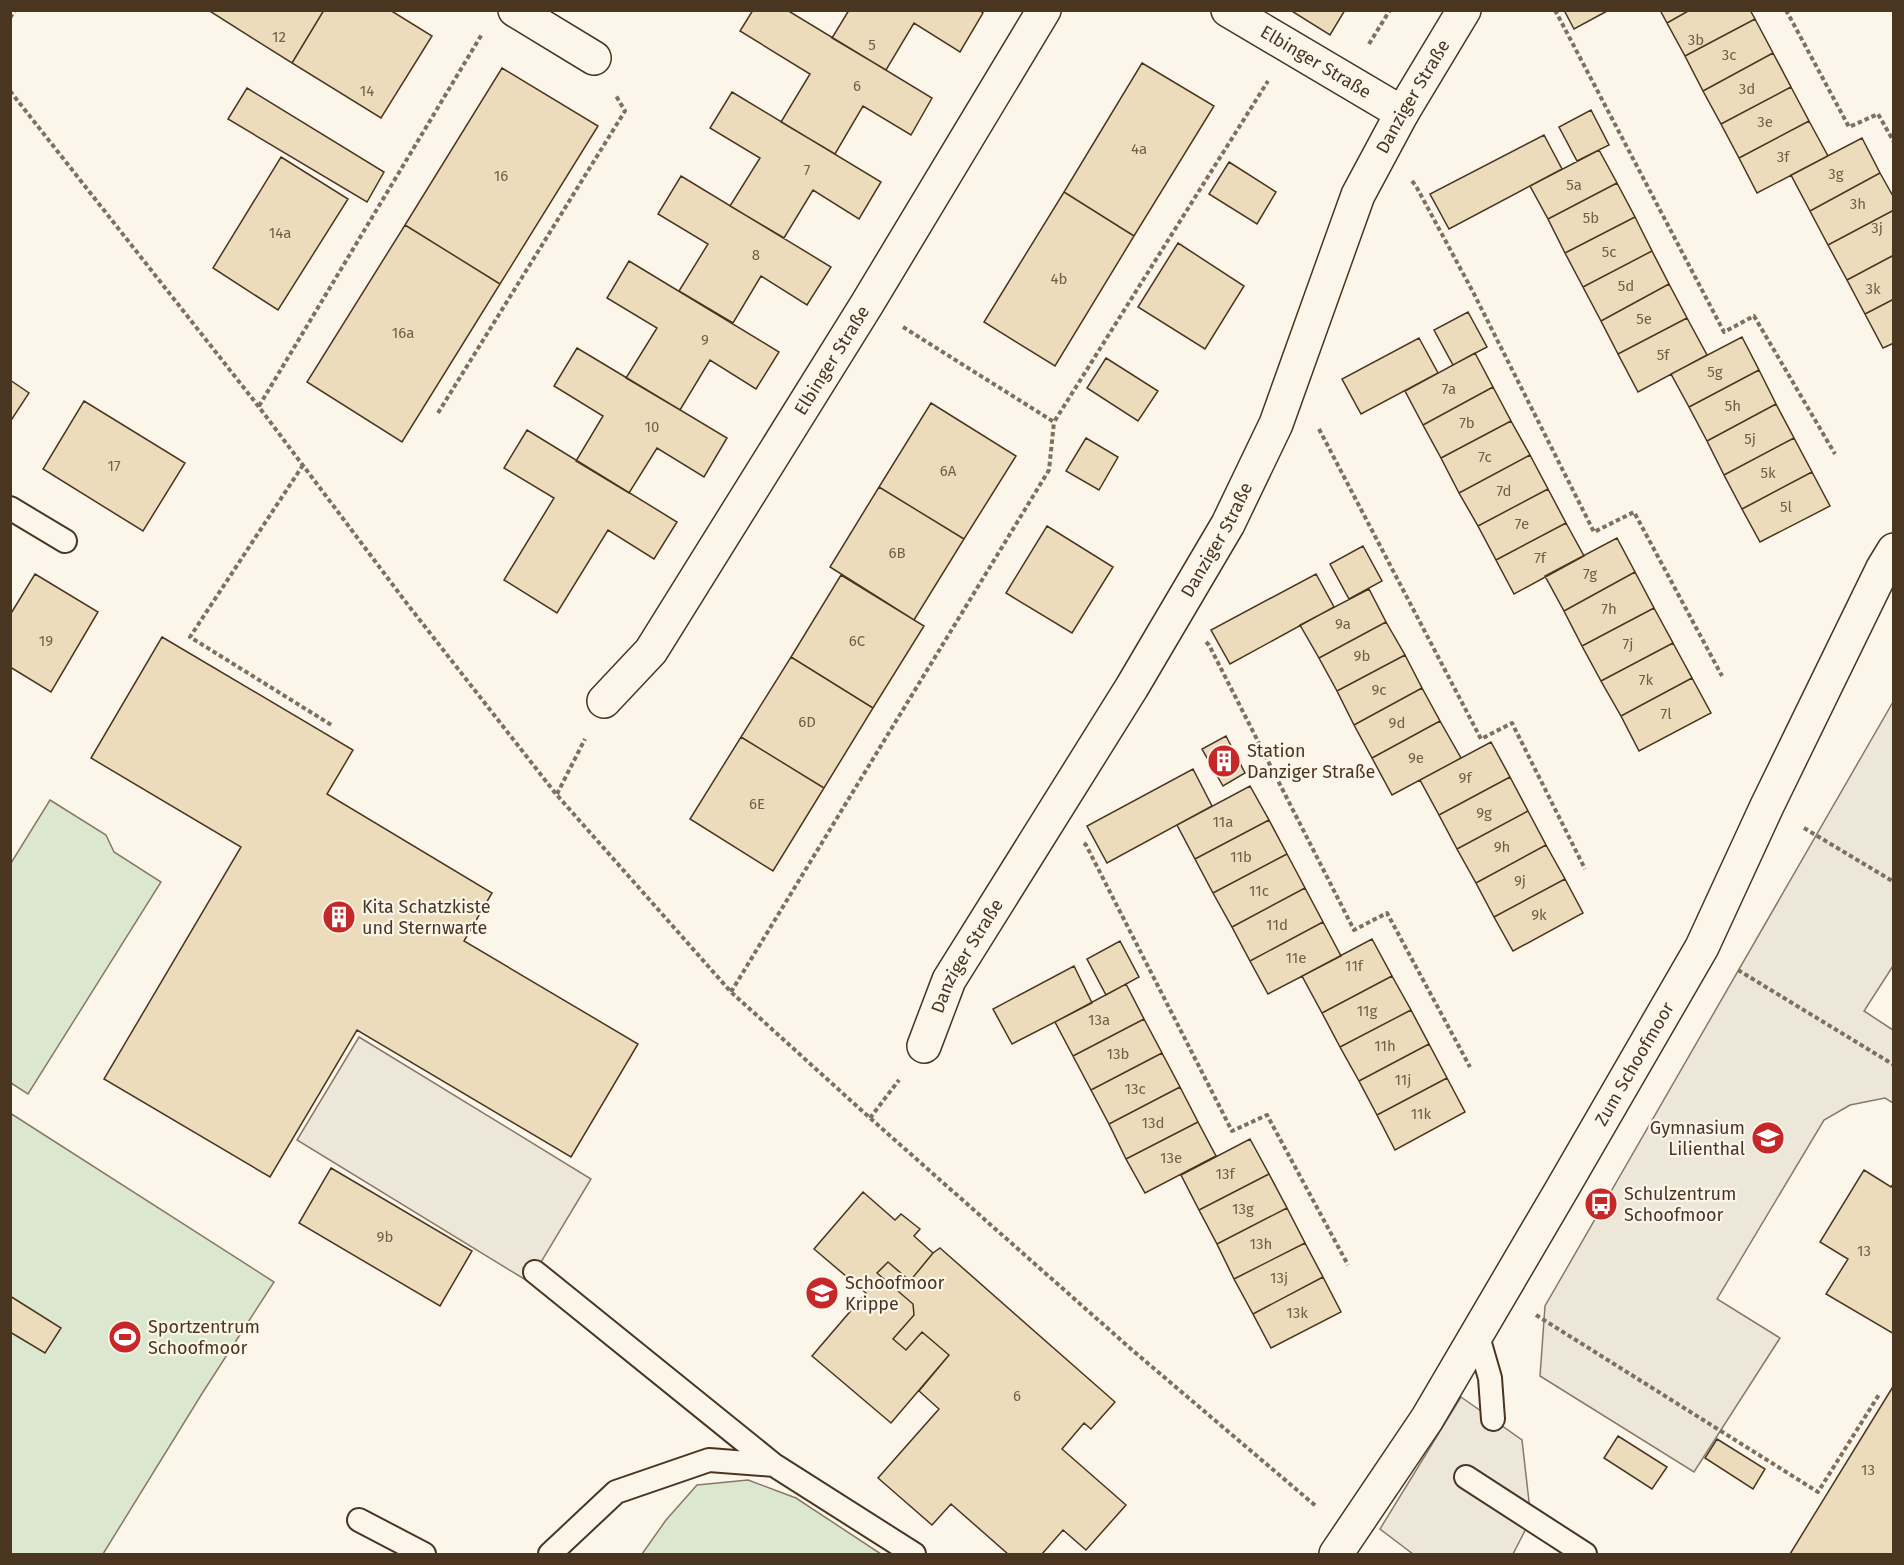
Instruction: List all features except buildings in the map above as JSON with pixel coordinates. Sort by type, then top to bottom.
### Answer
[{"type":"street","points":[[515,10],[594,58]]},
{"type":"street","name":"Elbinger Straße","points":[[604,701],[651,651],[867,304],[1044,10]]},
{"type":"street","name":"Elbinger Straße","points":[[1228,10],[1402,113]]},
{"type":"street","name":"Danziger Straße","points":[[924,1046],[949,980],[1228,524],[1276,424],[1358,195],[1402,113],[1464,10]]},
{"type":"street","name":"Zum Schoofmoor","points":[[1342,1545],[1427,1419],[1702,946],[1767,806],[1893,550]]},
{"type":"lane","points":[[10,508],[65,541]]},
{"type":"lane","points":[[535,1272],[774,1464],[914,1554]]},
{"type":"lane","points":[[1477,1333],[1490,1377],[1493,1419]]},
{"type":"lane","points":[[550,1554],[616,1492],[709,1460],[774,1464]]},
{"type":"lane","points":[[1466,1477],[1585,1554]]},
{"type":"lane","points":[[360,1520],[424,1554]]},
{"type":"path","points":[[10,18],[15,10]]},
{"type":"path","points":[[1555,10],[1724,332],[1754,316],[1835,454]]},
{"type":"path","points":[[1786,10],[1850,127],[1878,114],[1893,142]]},
{"type":"path","points":[[259,407],[484,31]]},
{"type":"path","points":[[731,992],[1049,470],[1054,422],[1290,47]]},
{"type":"path","points":[[438,413],[625,111],[594,58]]},
{"type":"path","points":[[10,91],[259,407],[408,605],[556,794],[731,992],[1131,1348],[1342,1545]]},
{"type":"path","points":[[1383,149],[1416,186],[1473,292],[1594,532],[1634,512],[1722,676]]},
{"type":"path","points":[[867,304],[1054,422]]},
{"type":"path","points":[[1283,405],[1321,429],[1481,739],[1512,723],[1585,869]]},
{"type":"path","points":[[303,465],[190,637],[333,726]]},
{"type":"path","points":[[1172,618],[1209,645],[1354,930],[1387,913],[1470,1067]]},
{"type":"path","points":[[556,794],[604,701]]},
{"type":"path","points":[[1767,806],[1893,882]]},
{"type":"path","points":[[1049,820],[1086,845],[1232,1131],[1267,1115],[1348,1265]]},
{"type":"path","points":[[1702,946],[1893,1065]]},
{"type":"path","points":[[1501,1293],[1818,1492],[1880,1393]]},
{"type":"green space","points":[[50,800],[106,835],[114,852],[161,882],[28,1094],[11,1083],[11,863]]},
{"type":"green space","name":"Sportzentrum Schoofmoor","points":[[10,1113],[274,1282],[103,1554],[11,1554]]},
{"type":"green space","points":[[748,1480],[796,1498],[881,1554],[642,1554],[666,1520],[697,1485]]},
{"type":"shaded area","points":[[1893,702],[1893,966],[1864,1011],[1893,1030],[1893,1103],[1885,1098],[1850,1105],[1824,1120],[1717,1299],[1780,1338],[1694,1472],[1540,1376],[1545,1306]]},
{"type":"shaded area","points":[[359,1037],[591,1179],[529,1282],[297,1140]]},
{"type":"shaded area","points":[[1461,1397],[1522,1440],[1531,1519],[1513,1554],[1413,1554],[1380,1529]]},
{"type":"place","name":"Station Danziger Straße","points":[[1224,761]]},
{"type":"place","name":"Kita Schatzkiste und Sternwarte","points":[[339,917]]},
{"type":"place","name":"Gymnasium Lilienthal","points":[[1768,1138]]},
{"type":"place","name":"Schulzentrum Schoofmoor","points":[[1601,1204]]},
{"type":"place","name":"Schoofmoor Krippe","points":[[822,1293]]},
{"type":"place","name":"Sportzentrum Schoofmoor","points":[[125,1337]]}]
